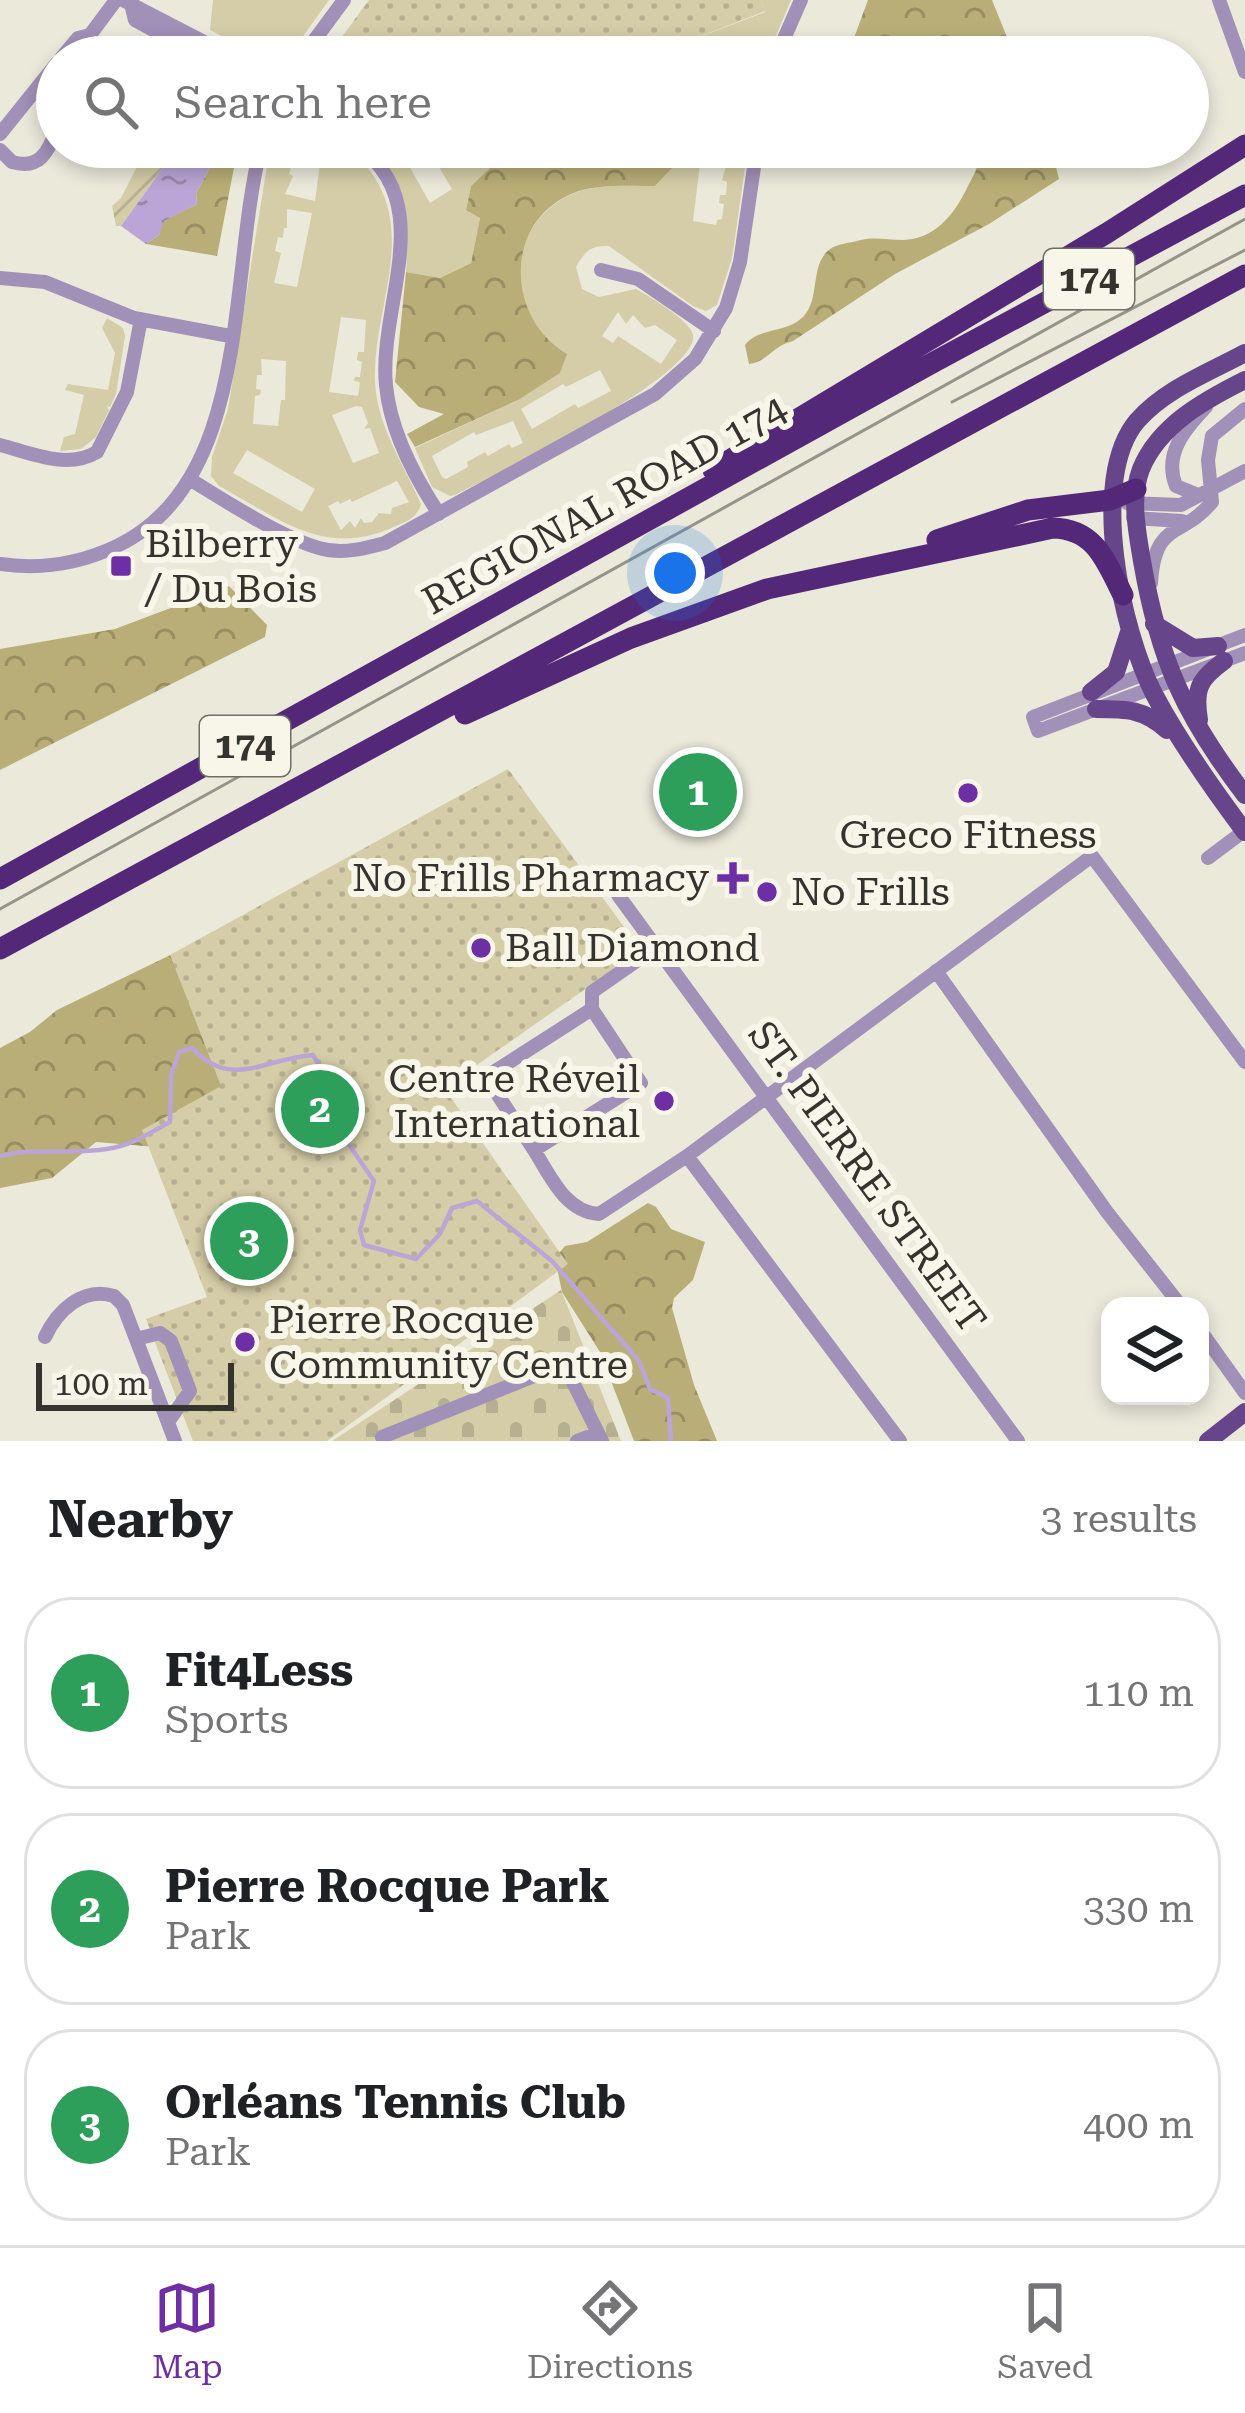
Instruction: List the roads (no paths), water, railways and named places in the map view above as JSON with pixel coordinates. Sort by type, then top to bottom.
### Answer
[{"type":"highway","points":[[1209,168],[1245,145]]},
{"type":"highway","points":[[332,698],[1209,168]]},
{"type":"highway","name":"REGIONAL ROAD 174","points":[[0,879],[1245,190]]},
{"type":"highway","name":"174","points":[[0,949],[1245,275]]},
{"type":"highway","points":[[115,889],[355,763],[631,638],[747,596],[1028,510],[1111,500],[1136,504]]},
{"type":"highway","points":[[833,573],[1064,528],[1087,536],[1101,550],[1124,595]]},
{"type":"main road","points":[[1245,353],[1172,392],[1138,420],[1119,451],[1111,500],[1130,628],[1148,681],[1183,746],[1245,831]]},
{"type":"main road","points":[[1245,380],[1162,435],[1142,468],[1136,504],[1152,615],[1170,675],[1202,736],[1245,795]]},
{"type":"main road","points":[[1152,615],[1193,648],[1221,653],[1195,694],[1202,736]]},
{"type":"main road","points":[[1130,628],[1116,672],[1094,701],[1149,714],[1183,746]]},
{"type":"main road","points":[[1208,1441],[1245,1412]]},
{"type":"street","points":[[317,36],[344,0]]},
{"type":"street","points":[[785,36],[800,0]]},
{"type":"street","points":[[1219,0],[1245,72]]},
{"type":"street","points":[[84,36],[123,1]]},
{"type":"street","points":[[123,1],[135,20],[164,36]]},
{"type":"street","points":[[123,1],[195,36]]},
{"type":"street","points":[[0,134],[36,90]]},
{"type":"street","points":[[0,150],[12,163],[36,162]]},
{"type":"street","points":[[0,564],[54,566],[109,549],[133,538],[162,514],[190,480],[216,424],[258,168]]},
{"type":"street","points":[[379,168],[388,178],[402,225],[386,359],[390,412],[439,514]]},
{"type":"street","points":[[190,480],[296,539],[326,550],[356,550],[385,543],[656,394],[694,359],[727,308],[740,262],[754,168]]},
{"type":"street","points":[[601,270],[638,279],[714,332]]},
{"type":"street","points":[[0,278],[60,286],[141,319],[230,336]]},
{"type":"street","points":[[0,445],[63,461],[97,452],[125,397],[141,319]]},
{"type":"street","points":[[1205,491],[1177,486],[1172,461],[1183,434],[1218,394]]},
{"type":"street","points":[[1152,615],[1157,548],[1163,537],[1209,507],[1205,491],[1212,436],[1245,410]]},
{"type":"street","points":[[1136,504],[1174,506],[1245,471]]},
{"type":"street","points":[[1136,504],[1187,521]]},
{"type":"street","points":[[1035,724],[1170,675],[1221,653],[1245,635]]},
{"type":"street","points":[[1221,653],[1245,653]]},
{"type":"street","points":[[1208,857],[1245,831]]},
{"type":"street","points":[[592,1009],[486,1077],[563,1197],[598,1214],[687,1156],[1092,856],[1245,1062]]},
{"type":"street","name":"ST. PIERRE STREET","points":[[618,895],[1018,1441]]},
{"type":"street","points":[[534,1150],[641,1083],[592,1009],[592,992],[658,946]]},
{"type":"street","points":[[936,971],[1107,1212],[1174,1297]]},
{"type":"street","points":[[687,1156],[900,1441]]},
{"type":"street","points":[[45,1337],[57,1312],[102,1292],[123,1305],[175,1441]]},
{"type":"street","points":[[136,1339],[160,1333],[172,1341],[190,1391],[168,1423]]},
{"type":"street","points":[[1209,1343],[1245,1393]]},
{"type":"street","points":[[384,1441],[382,1437],[564,1364],[600,1437],[577,1441]]},
{"type":"water","points":[[163,168],[210,168],[196,193],[197,204],[164,221],[159,235],[146,244],[121,226]]},
{"type":"waterway","points":[[0,1156],[115,1147],[170,1122],[171,1075],[179,1052],[192,1048],[207,1061],[234,1070],[313,1055],[339,1098],[347,1142],[374,1181],[360,1230],[364,1245],[416,1259],[440,1234],[452,1208],[477,1201],[552,1261],[639,1361],[650,1389],[668,1398],[671,1441]]},
{"type":"tram line","points":[[0,909],[1245,219]]},
{"type":"tram line","points":[[952,402],[1245,250]]},
{"type":"place","name":"Bilberry / Du Bois","points":[[121,566]]},
{"type":"place","name":"Fit4Less","points":[[698,792]]},
{"type":"place","name":"Greco Fitness","points":[[968,793]]},
{"type":"place","name":"No Frills Pharmacy","points":[[733,878]]},
{"type":"place","name":"No Frills","points":[[767,892]]},
{"type":"place","name":"Ball Diamond","points":[[481,948]]},
{"type":"place","name":"Centre Réveil International","points":[[664,1101]]},
{"type":"place","name":"Pierre Rocque Park","points":[[320,1109]]},
{"type":"place","name":"Orléans Tennis Club","points":[[249,1241]]},
{"type":"place","name":"Pierre Rocque Community Centre","points":[[245,1342]]}]
